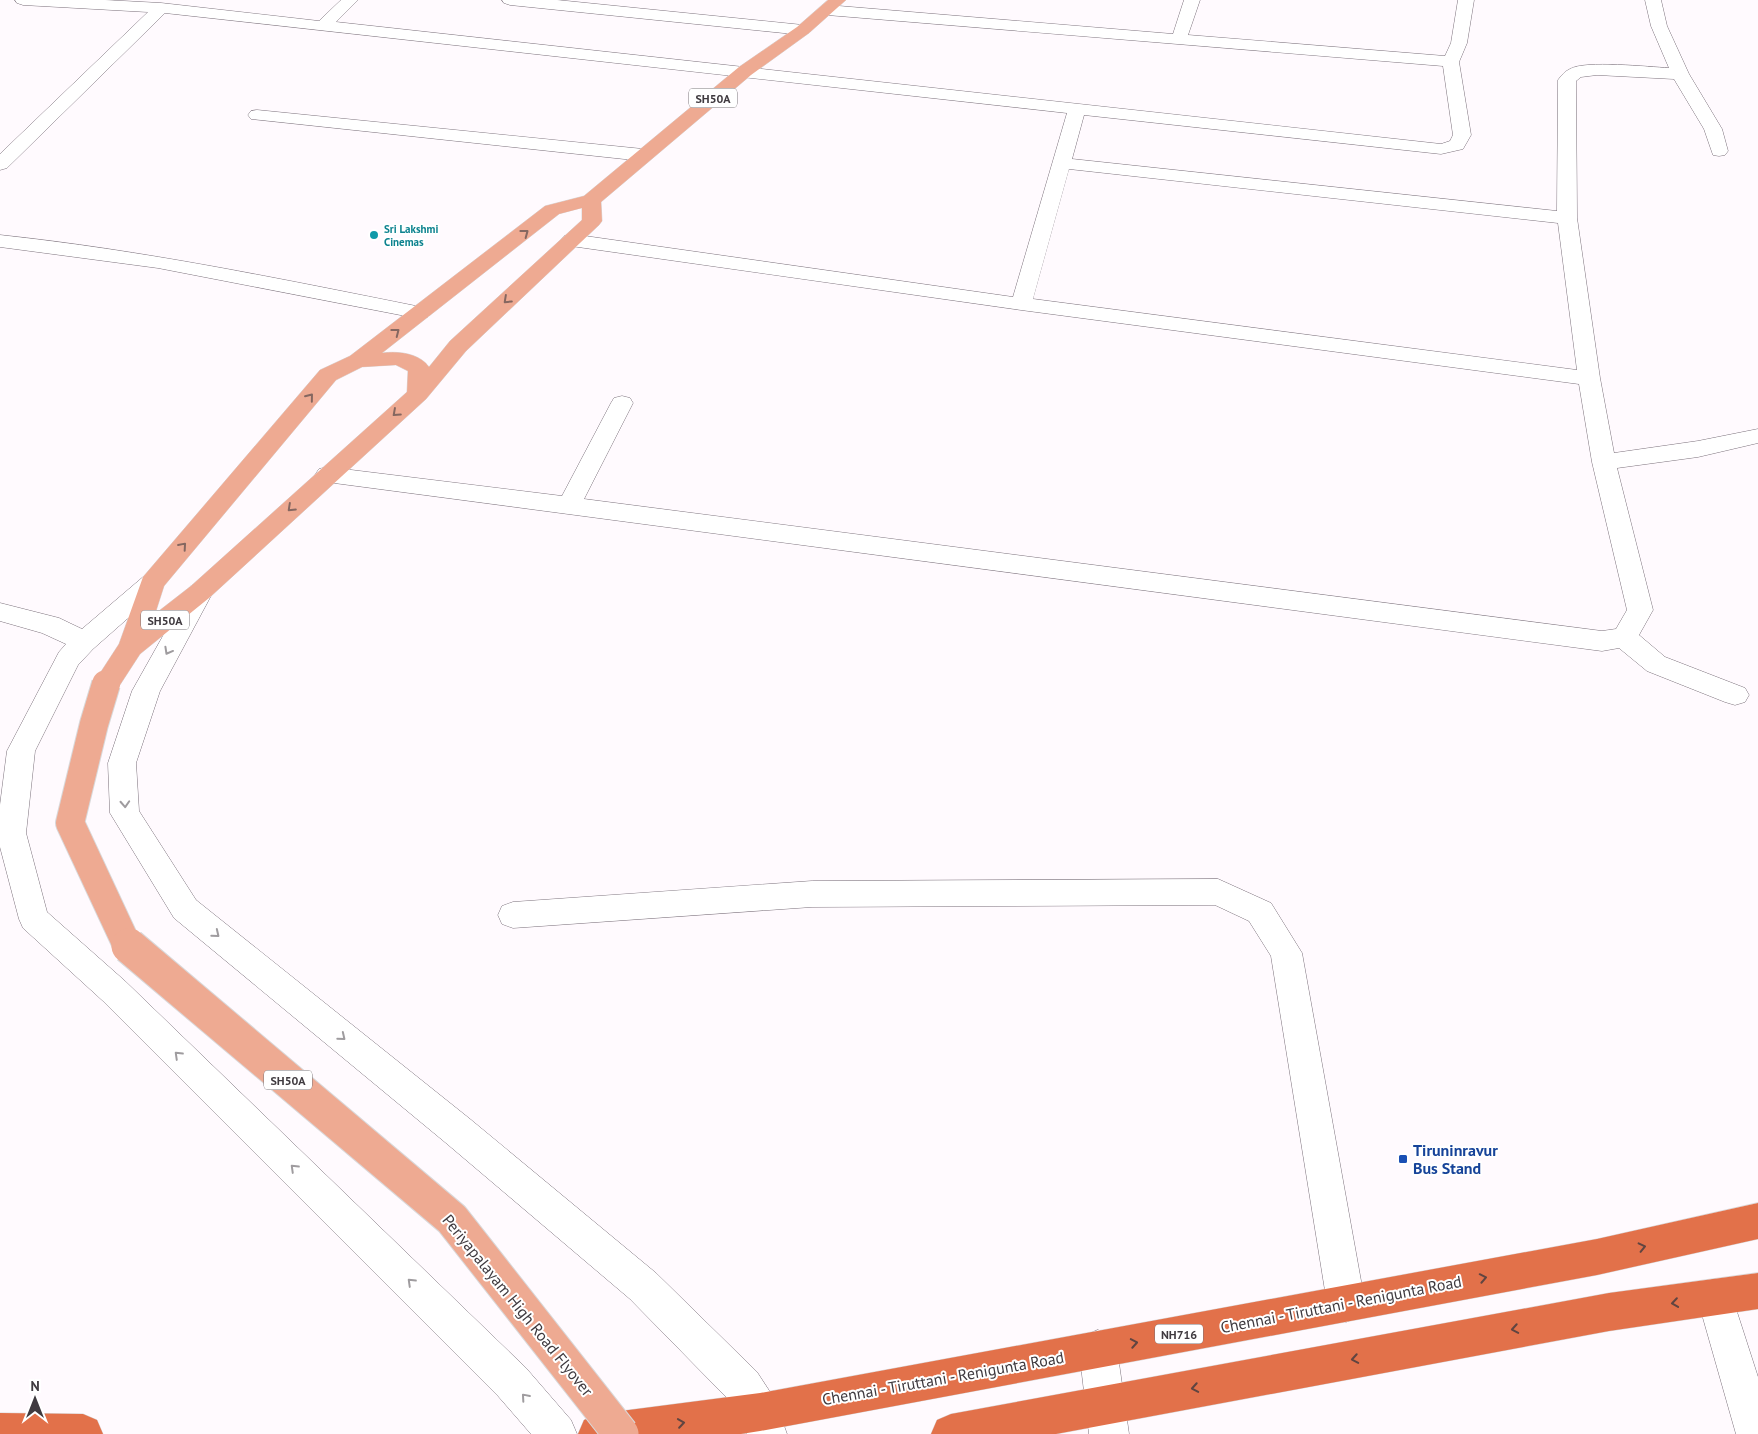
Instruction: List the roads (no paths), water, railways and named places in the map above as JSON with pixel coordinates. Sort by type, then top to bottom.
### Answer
[{"type":"highway","name":"Chennai - Tiruttani - Renigunta Road","points":[[598,1434],[763,1423],[1098,1349],[1597,1257],[1758,1221]]},
{"type":"highway","points":[[951,1434],[1108,1419],[1609,1312],[1758,1291]]},
{"type":"highway","points":[[0,1433],[83,1434]]},
{"type":"main road","name":"SH50A","points":[[358,361],[552,210],[590,200],[745,72],[803,30],[833,5]]},
{"type":"main road","name":"Periyapalayam High Road Flyover","points":[[131,647],[200,592],[418,394],[458,346],[592,221],[590,200]]},
{"type":"main road","points":[[152,583],[328,375],[358,361],[400,358],[419,368],[418,394]]},
{"type":"main road","name":"Periyapalayam High Road Flyover","points":[[152,583],[131,647],[106,684],[94,724],[70,823],[126,943],[452,1219],[621,1434]]},
{"type":"street","points":[[23,0],[161,8],[1077,108],[1441,150],[1457,145],[1462,135],[1451,62],[1459,43],[1466,0]]},
{"type":"street","points":[[324,26],[350,0]]},
{"type":"street","points":[[510,0],[803,30]]},
{"type":"street","points":[[1179,39],[1192,0]]},
{"type":"street","points":[[1653,0],[1659,26],[1680,74],[1713,129],[1718,151]]},
{"type":"street","points":[[833,5],[971,15],[1179,39],[1451,62]]},
{"type":"street","points":[[0,164],[161,8]]},
{"type":"street","points":[[327,475],[1602,641],[1624,637],[1640,610],[1604,462],[1589,378],[1567,218],[1567,80],[1576,72],[1597,70],[1680,74]]},
{"type":"street","points":[[1021,304],[1077,108]]},
{"type":"street","points":[[257,115],[643,155]]},
{"type":"street","points":[[1062,163],[1567,218]]},
{"type":"street","points":[[571,240],[1021,304],[1589,378]]},
{"type":"street","points":[[0,241],[141,260],[421,313]]},
{"type":"street","points":[[569,505],[622,403]]},
{"type":"street","points":[[1604,462],[1698,449],[1758,436]]},
{"type":"street","points":[[152,583],[84,642],[68,659],[21,751],[11,833],[34,919],[114,991],[491,1361],[557,1434]]},
{"type":"street","points":[[200,592],[146,691],[122,763],[125,813],[185,909],[458,1131],[643,1286],[743,1386],[763,1423]]},
{"type":"street","points":[[0,612],[50,625],[84,642]]},
{"type":"street","points":[[1624,637],[1656,664],[1735,695]]},
{"type":"street","points":[[513,915],[812,894],[1218,892],[1260,912],[1286,953],[1346,1303]]},
{"type":"street","points":[[1715,1297],[1756,1434]]},
{"type":"street","points":[[1098,1349],[1108,1419]]},
{"type":"place","name":"Sri Lakshmi Cinemas","points":[[374,235]]},
{"type":"place","name":"Tiruninravur Bus Stand","points":[[1403,1159]]}]
